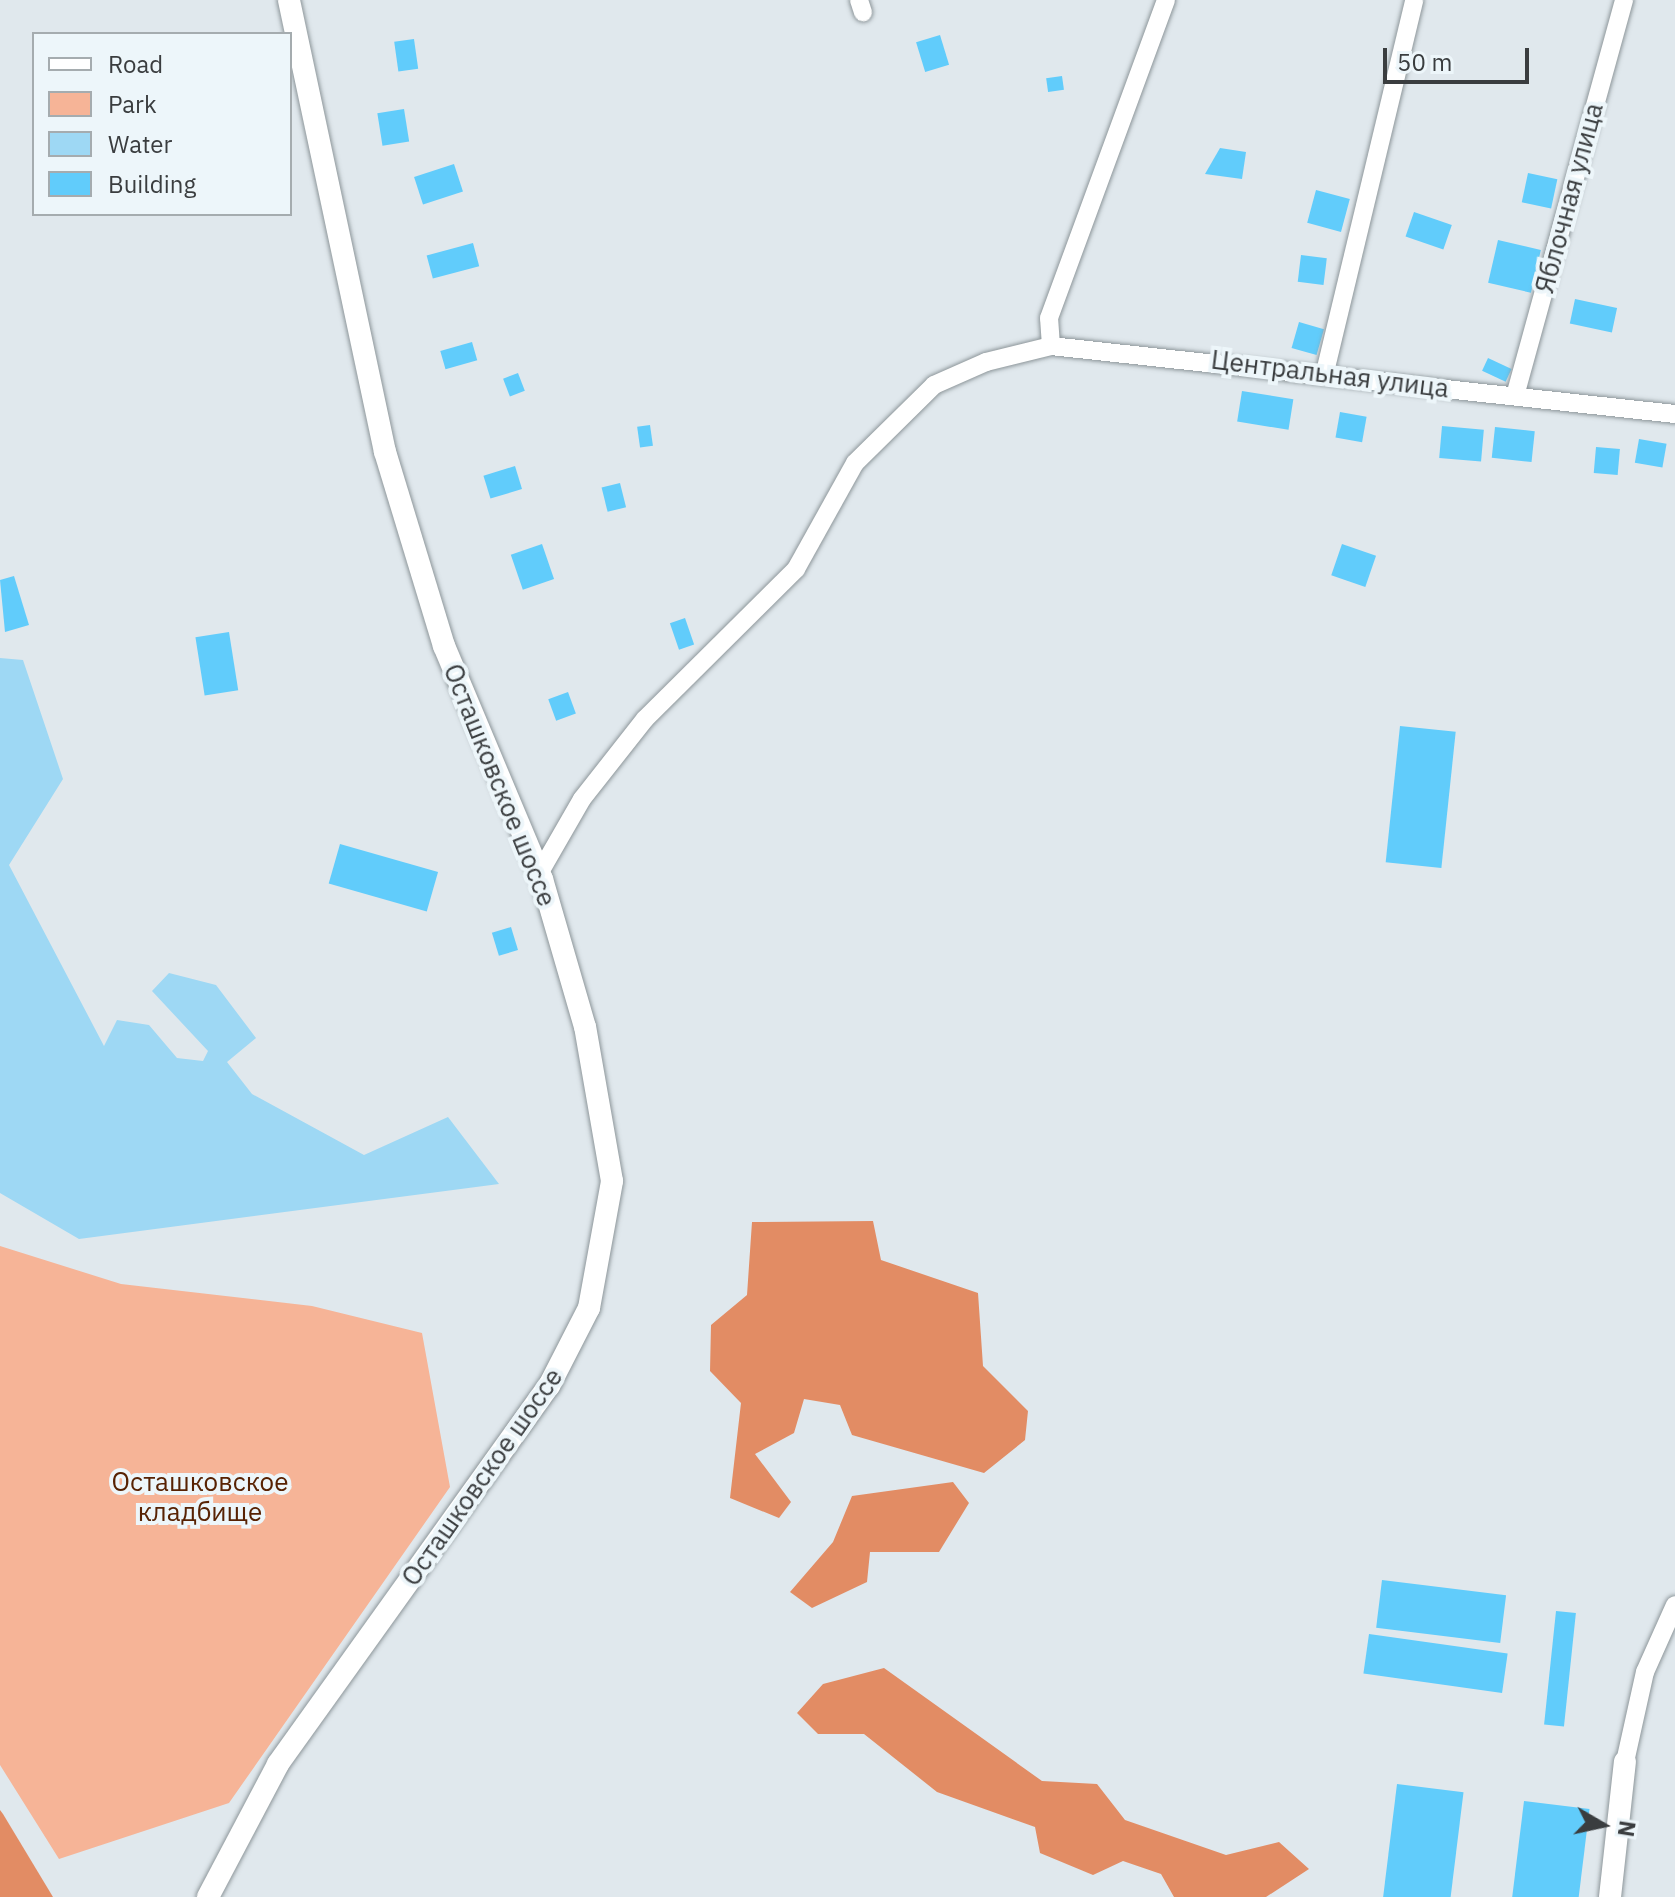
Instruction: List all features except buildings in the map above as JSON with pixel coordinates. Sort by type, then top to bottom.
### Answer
[{"type":"street","name":"Осташковское шоссе","points":[[208,1897],[278,1764],[549,1386],[589,1308],[612,1181],[585,1027],[540,872],[444,646],[385,452],[289,0]]},
{"type":"street","points":[[1051,346],[1049,318],[1166,0]]},
{"type":"street","points":[[1325,372],[1414,0]]},
{"type":"street","name":"Яблочная улица","points":[[1515,396],[1624,0]]},
{"type":"street","name":"Центральная улица","points":[[540,872],[582,799],[645,719],[796,569],[855,463],[934,385],[986,362],[1051,346],[1325,372],[1675,414]]},
{"type":"street","points":[[1610,1897],[1625,1762],[1645,1672],[1675,1605]]},
{"type":"green space","name":"Осташковское кладбище","points":[[0,1246],[121,1284],[312,1306],[422,1333],[450,1487],[229,1803],[59,1859],[0,1765]]},
{"type":"shaded area","points":[[873,1221],[881,1260],[978,1293],[983,1366],[1028,1411],[1025,1440],[984,1473],[852,1435],[840,1405],[804,1399],[794,1433],[755,1454],[791,1502],[779,1518],[730,1498],[741,1403],[710,1371],[711,1325],[747,1295],[752,1222]]},
{"type":"shaded area","points":[[953,1482],[969,1503],[939,1552],[870,1552],[867,1582],[812,1608],[790,1592],[833,1542],[852,1496]]},
{"type":"shaded area","points":[[884,1668],[1042,1781],[1097,1784],[1125,1820],[1226,1855],[1279,1842],[1309,1869],[1266,1897],[1174,1897],[1161,1874],[1123,1861],[1093,1875],[1040,1853],[1035,1827],[937,1792],[864,1734],[818,1734],[797,1713],[823,1684]]},
{"type":"shaded area","points":[[0,1810],[3,1814],[53,1897],[0,1897]]},
{"type":"water","points":[[0,658],[23,660],[63,779],[9,865],[104,1046],[117,1020],[149,1025],[177,1058],[203,1061],[208,1051],[152,991],[169,973],[216,985],[256,1038],[227,1062],[252,1094],[364,1155],[448,1117],[499,1184],[79,1239],[0,1193]]}]
